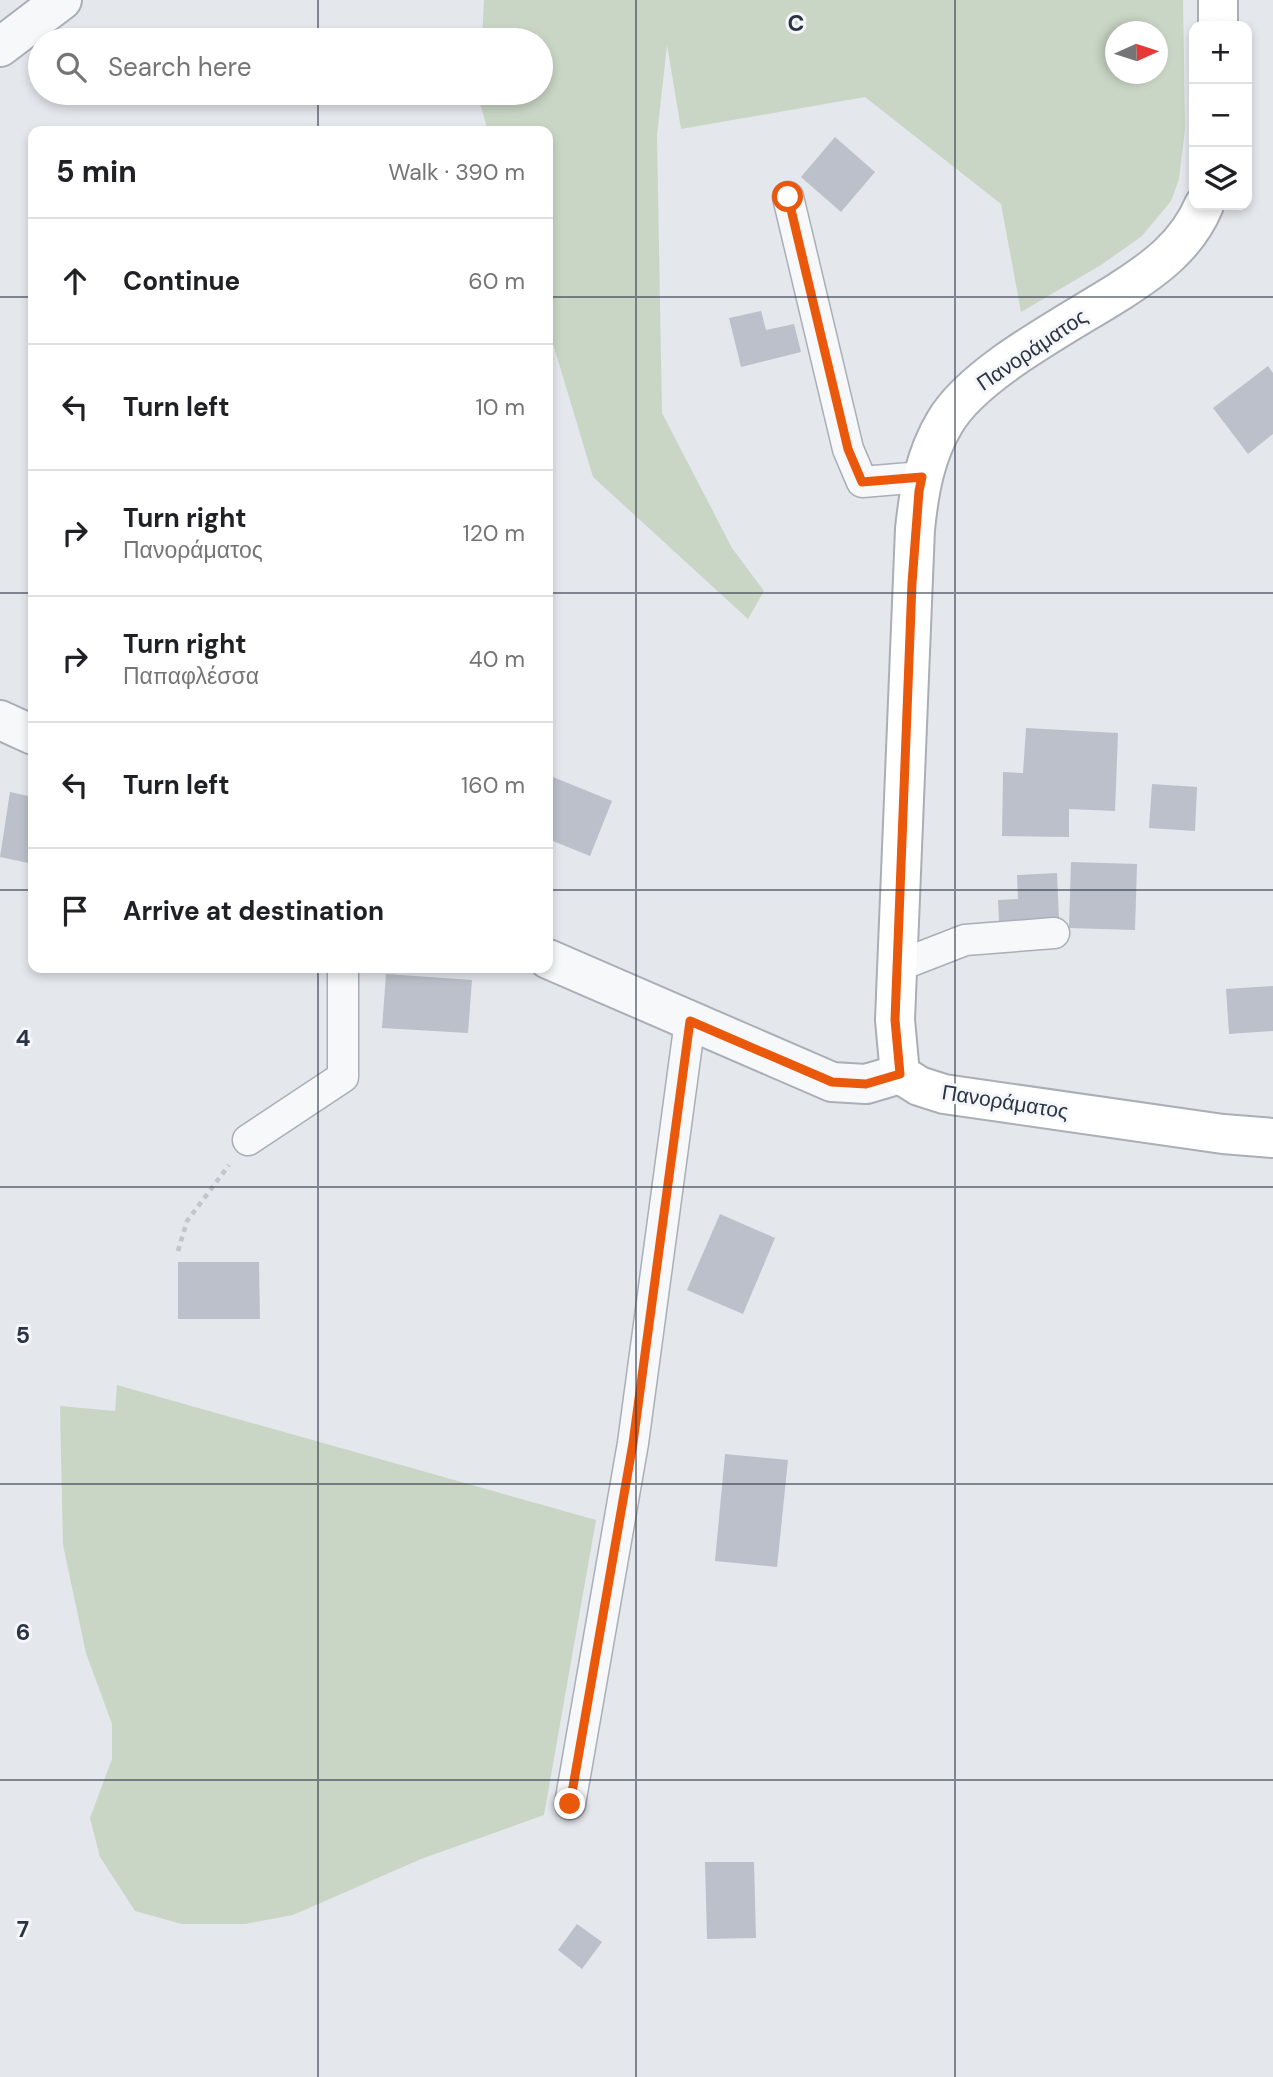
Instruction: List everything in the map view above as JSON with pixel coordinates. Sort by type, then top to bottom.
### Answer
[{"type":"main road","points":[[1218,21],[1219,0]]},
{"type":"main road","name":"Πανοράματος","points":[[1201,210],[1184,241],[1150,272],[1013,358],[976,385],[946,420],[922,477],[912,583],[895,1020],[900,1074],[919,1086],[944,1094],[1223,1134],[1273,1138]]},
{"type":"street","points":[[0,47],[62,0]]},
{"type":"street","points":[[788,197],[848,449],[862,482],[922,477]]},
{"type":"street","points":[[0,720],[28,733]]},
{"type":"street","points":[[898,966],[965,940],[1054,933]]},
{"type":"street","points":[[553,962],[832,1082],[866,1084],[900,1074]]},
{"type":"street","points":[[248,1140],[343,1077],[342,973]]},
{"type":"street","points":[[570,1804],[633,1443],[690,1021]]},
{"type":"path","points":[[178,1251],[187,1221],[248,1140]]},
{"type":"green space","points":[[484,0],[1183,0],[1185,129],[1179,179],[1171,201],[1142,236],[1101,265],[1021,312],[1001,204],[865,97],[681,129],[667,45],[657,135],[662,413],[732,548],[764,591],[748,619],[593,477],[553,344],[553,126],[487,126],[480,105],[553,105],[553,28],[483,28]]},
{"type":"green space","points":[[117,1385],[596,1520],[544,1815],[421,1859],[293,1915],[245,1924],[182,1924],[135,1911],[100,1857],[90,1818],[112,1759],[112,1724],[86,1653],[63,1545],[60,1406],[115,1411]]},
{"type":"building","points":[[835,137],[875,172],[841,212],[801,177]]},
{"type":"building","points":[[761,311],[766,330],[794,324],[801,352],[741,367],[729,318]]},
{"type":"building","points":[[1268,366],[1273,373],[1273,434],[1248,454],[1213,408]]},
{"type":"building","points":[[1026,728],[1118,733],[1115,811],[1069,809],[1069,837],[1002,836],[1003,772],[1023,773]]},
{"type":"building","points":[[553,777],[612,801],[590,856],[553,841]]},
{"type":"building","points":[[1152,784],[1197,787],[1195,831],[1149,828]]},
{"type":"building","points":[[10,792],[28,796],[28,863],[0,857]]},
{"type":"building","points":[[1071,862],[1137,864],[1135,930],[1069,928]]},
{"type":"building","points":[[1057,873],[1059,918],[999,921],[998,900],[1018,899],[1017,875]]},
{"type":"building","points":[[386,974],[472,980],[468,1033],[382,1028]]},
{"type":"building","points":[[1273,986],[1273,1031],[1229,1034],[1226,989]]},
{"type":"building","points":[[720,1214],[775,1238],[743,1314],[687,1290]]},
{"type":"building","points":[[178,1262],[259,1262],[260,1319],[178,1319]]},
{"type":"building","points":[[725,1454],[788,1460],[777,1567],[715,1561]]},
{"type":"building","points":[[705,1862],[754,1862],[756,1938],[707,1939]]},
{"type":"building","points":[[577,1924],[602,1942],[582,1969],[558,1950]]},
{"type":"route","points":[[570,1804],[633,1443],[690,1021],[832,1082],[866,1084],[900,1074],[895,1020],[912,583],[922,477],[862,482],[848,449],[788,197]]}]
